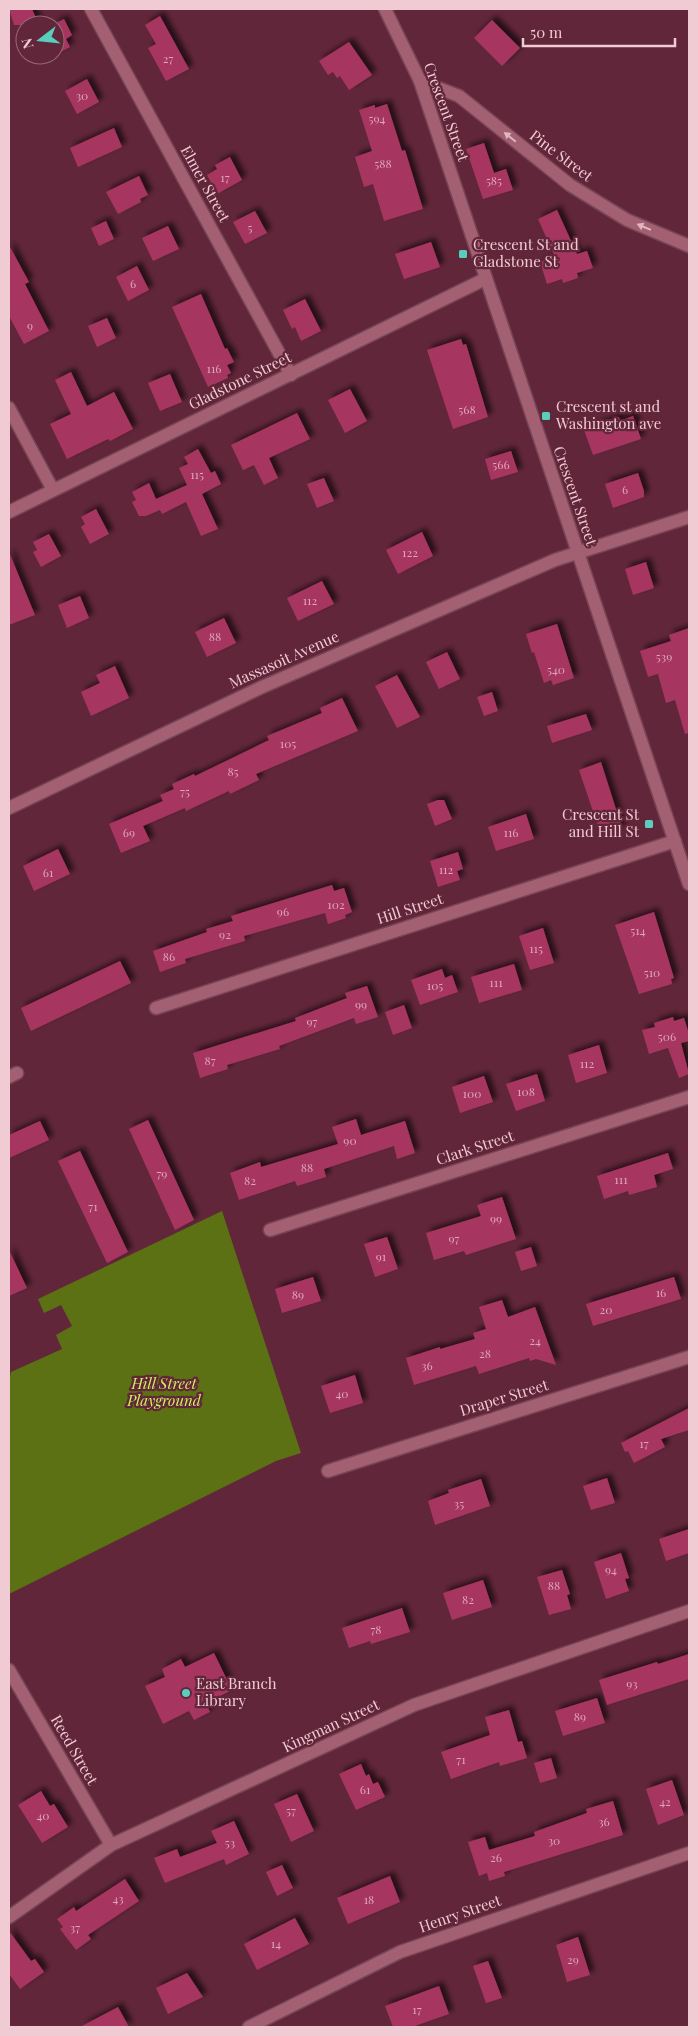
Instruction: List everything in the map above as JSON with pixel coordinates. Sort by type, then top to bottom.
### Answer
[{"type":"street","name":"Elmer Street","points":[[91,9],[291,375]]},
{"type":"street","name":"Crescent Street","points":[[384,9],[420,81],[689,884]]},
{"type":"street","name":"Pine Street","points":[[420,81],[459,96],[578,190],[627,220],[689,246]]},
{"type":"street","name":"Gladstone Street","points":[[9,512],[486,279]]},
{"type":"street","points":[[9,408],[53,490]]},
{"type":"street","name":"Massasoit Avenue","points":[[9,808],[262,687],[555,560],[689,517]]},
{"type":"street","name":"Hill Street","points":[[156,1008],[675,840]]},
{"type":"street","name":"Clark Street","points":[[270,1230],[689,1097]]},
{"type":"street","name":"Draper Street","points":[[328,1471],[689,1357]]},
{"type":"street","name":"Kingman Street","points":[[9,1916],[112,1845],[414,1704],[689,1612]]},
{"type":"street","name":"Reed Street","points":[[9,1670],[112,1845]]},
{"type":"street","name":"Henry Street","points":[[249,2027],[400,1952],[689,1853]]},
{"type":"green space","name":"Hill Street Playground","points":[[222,1211],[301,1453],[276,1461],[9,1594],[9,1382],[11,1372],[62,1349],[56,1335],[72,1326],[61,1305],[44,1313],[38,1299]]},
{"type":"building","points":[[9,9],[32,9],[35,15],[15,15],[14,25]]},
{"type":"building","points":[[160,16],[189,69],[166,81],[148,48],[156,44],[145,25]]},
{"type":"building","points":[[492,20],[520,48],[502,66],[474,38]]},
{"type":"building","points":[[65,21],[72,35],[66,39],[70,47],[65,50]]},
{"type":"building","points":[[349,42],[372,75],[349,90],[340,76],[337,78],[333,72],[328,75],[319,61]]},
{"type":"building","points":[[87,79],[99,102],[77,114],[65,91]]},
{"type":"building","points":[[387,104],[402,151],[405,150],[423,209],[384,221],[373,184],[364,187],[355,157],[372,151],[359,110],[375,105],[375,108]]},
{"type":"building","points":[[114,128],[122,147],[78,167],[70,148]]},
{"type":"building","points":[[484,143],[494,173],[506,169],[513,190],[483,199],[466,149]]},
{"type":"building","points":[[230,157],[242,180],[217,194],[207,175],[217,169],[215,165]]},
{"type":"building","points":[[139,176],[148,195],[140,199],[141,202],[118,214],[106,192]]},
{"type":"building","points":[[557,210],[577,254],[587,251],[593,268],[577,273],[578,278],[563,283],[562,279],[547,284],[540,262],[555,257],[538,219]]},
{"type":"building","points":[[255,211],[267,233],[245,244],[233,222]]},
{"type":"building","points":[[106,221],[114,239],[99,246],[91,228]]},
{"type":"building","points":[[168,226],[179,249],[153,261],[142,238]]},
{"type":"building","points":[[431,242],[440,267],[404,279],[395,254]]},
{"type":"building","points":[[9,245],[29,282],[25,284],[49,331],[24,344],[9,316]]},
{"type":"building","points":[[137,266],[149,290],[128,301],[116,277]]},
{"type":"building","points":[[201,294],[225,349],[227,348],[234,362],[227,365],[231,373],[227,375],[228,378],[208,387],[172,307]]},
{"type":"building","points":[[305,299],[321,331],[301,341],[295,327],[292,329],[283,310]]},
{"type":"building","points":[[107,318],[116,338],[97,347],[88,326]]},
{"type":"building","points":[[461,339],[463,345],[466,344],[488,417],[453,429],[427,350]]},
{"type":"building","points":[[71,372],[87,406],[114,392],[133,429],[67,459],[50,424],[71,414],[55,380]]},
{"type":"building","points":[[170,374],[182,402],[160,411],[148,383]]},
{"type":"building","points":[[350,389],[367,421],[345,433],[328,400]]},
{"type":"building","points":[[297,413],[310,439],[269,458],[278,478],[264,485],[254,465],[243,470],[231,445]]},
{"type":"building","points":[[633,416],[641,439],[593,455],[584,430],[619,417],[620,421]]},
{"type":"building","points":[[198,449],[211,473],[215,471],[221,484],[202,494],[218,529],[201,536],[186,502],[162,514],[160,510],[146,516],[139,516],[132,502],[136,500],[132,492],[149,483],[156,499],[187,485],[179,468],[188,464],[184,457]]},
{"type":"building","points":[[511,451],[518,472],[491,480],[485,459]]},
{"type":"building","points":[[638,473],[644,497],[613,508],[605,484]]},
{"type":"building","points":[[324,478],[334,501],[317,508],[307,484]]},
{"type":"building","points":[[96,509],[109,534],[90,544],[81,527],[85,524],[81,517]]},
{"type":"building","points":[[422,532],[433,556],[398,574],[386,550]]},
{"type":"building","points":[[49,534],[61,556],[41,567],[33,552],[37,550],[33,542]]},
{"type":"building","points":[[9,552],[35,615],[9,625]]},
{"type":"building","points":[[646,562],[654,588],[633,595],[625,569]]},
{"type":"building","points":[[322,581],[334,604],[298,621],[287,598]]},
{"type":"building","points":[[80,596],[89,618],[67,628],[58,605]]},
{"type":"building","points":[[224,618],[236,643],[207,657],[195,632]]},
{"type":"building","points":[[557,624],[574,678],[553,685],[551,680],[544,683],[526,634]]},
{"type":"building","points":[[689,628],[689,733],[685,734],[675,700],[666,703],[658,674],[648,677],[640,651],[671,641],[669,635]]},
{"type":"building","points":[[447,652],[460,679],[439,689],[426,662]]},
{"type":"building","points":[[115,666],[129,698],[91,716],[81,692],[100,683],[96,675]]},
{"type":"building","points":[[397,675],[420,717],[397,728],[375,686]]},
{"type":"building","points":[[492,692],[498,711],[484,716],[477,697]]},
{"type":"building","points":[[342,698],[358,731],[256,774],[259,780],[230,794],[229,791],[186,811],[185,808],[143,826],[150,841],[121,853],[109,824],[163,801],[160,795],[174,789],[172,784],[194,774],[195,776],[269,740],[267,736],[322,713],[320,708]]},
{"type":"building","points":[[586,714],[592,730],[552,743],[547,726]]},
{"type":"building","points":[[601,762],[622,828],[601,835],[579,770]]},
{"type":"building","points":[[444,800],[452,819],[435,826],[427,804]]},
{"type":"building","points":[[526,814],[534,839],[496,851],[488,827]]},
{"type":"building","points":[[58,849],[70,874],[34,891],[23,866]]},
{"type":"building","points":[[458,852],[463,869],[457,871],[460,880],[438,887],[430,861]]},
{"type":"building","points":[[332,885],[334,891],[344,888],[352,912],[345,915],[346,918],[328,924],[325,913],[244,936],[245,941],[185,959],[186,963],[160,972],[153,951],[207,932],[206,929],[233,921],[231,916]]},
{"type":"building","points":[[654,912],[674,978],[671,979],[672,984],[639,994],[615,925]]},
{"type":"building","points":[[543,928],[554,963],[530,970],[519,936]]},
{"type":"building","points":[[120,961],[131,983],[31,1031],[21,1008]]},
{"type":"building","points":[[514,964],[522,990],[479,1003],[471,977]]},
{"type":"building","points":[[442,969],[445,978],[452,975],[458,992],[420,1005],[411,980]]},
{"type":"building","points":[[367,986],[378,1017],[356,1024],[354,1018],[279,1046],[280,1049],[227,1065],[228,1069],[200,1078],[193,1053],[296,1021],[295,1018],[347,998],[345,993]]},
{"type":"building","points":[[404,1005],[412,1028],[393,1035],[385,1012]]},
{"type":"building","points":[[673,1017],[674,1021],[684,1018],[689,1034],[689,1041],[681,1043],[689,1074],[679,1078],[668,1048],[649,1054],[642,1030],[655,1027],[654,1023]]},
{"type":"building","points":[[599,1045],[607,1073],[576,1083],[568,1055]]},
{"type":"building","points":[[537,1074],[545,1101],[516,1111],[506,1084]]},
{"type":"building","points":[[484,1076],[493,1102],[460,1113],[452,1087]]},
{"type":"building","points":[[356,1119],[361,1135],[405,1121],[415,1153],[397,1159],[394,1146],[324,1169],[326,1177],[297,1186],[295,1181],[239,1200],[230,1173],[260,1162],[261,1167],[338,1144],[332,1127]]},
{"type":"building","points":[[148,1120],[194,1220],[175,1230],[129,1129]]},
{"type":"building","points":[[40,1121],[49,1140],[9,1158],[9,1135]]},
{"type":"building","points":[[80,1151],[128,1252],[107,1263],[58,1161]]},
{"type":"building","points":[[668,1153],[673,1169],[654,1175],[657,1187],[629,1195],[628,1191],[604,1199],[597,1176]]},
{"type":"building","points":[[502,1197],[516,1239],[466,1255],[464,1251],[434,1260],[426,1233],[481,1216],[477,1205]]},
{"type":"building","points":[[387,1237],[398,1269],[375,1277],[364,1244]]},
{"type":"building","points":[[531,1247],[537,1266],[521,1271],[515,1252]]},
{"type":"building","points":[[9,1250],[27,1288],[9,1296]]},
{"type":"building","points":[[313,1277],[321,1301],[282,1313],[275,1289]]},
{"type":"building","points":[[674,1277],[681,1299],[593,1326],[586,1304]]},
{"type":"building","points":[[502,1300],[508,1317],[535,1307],[556,1365],[536,1359],[530,1361],[529,1358],[479,1374],[476,1366],[414,1385],[406,1358],[440,1347],[440,1349],[475,1339],[473,1333],[486,1329],[479,1307]]},
{"type":"building","points":[[355,1375],[363,1403],[330,1413],[321,1386]]},
{"type":"building","points":[[689,1408],[689,1430],[661,1439],[665,1447],[634,1463],[628,1451],[625,1452],[621,1443]]},
{"type":"building","points":[[607,1478],[615,1503],[591,1510],[583,1486]]},
{"type":"building","points":[[481,1479],[490,1506],[435,1525],[428,1501],[449,1493],[448,1490]]},
{"type":"building","points":[[689,1529],[689,1553],[666,1561],[659,1539]]},
{"type":"building","points":[[621,1553],[629,1578],[625,1579],[629,1591],[606,1599],[594,1562]]},
{"type":"building","points":[[562,1570],[570,1594],[567,1595],[571,1609],[549,1615],[537,1577]]},
{"type":"building","points":[[483,1580],[492,1607],[452,1620],[443,1593]]},
{"type":"building","points":[[402,1608],[410,1632],[371,1644],[370,1641],[349,1648],[342,1628]]},
{"type":"building","points":[[214,1653],[232,1690],[206,1703],[210,1712],[194,1720],[189,1711],[163,1724],[145,1686],[165,1677],[162,1669],[181,1659],[185,1667]]},
{"type":"building","points":[[689,1654],[689,1679],[607,1705],[599,1680]]},
{"type":"building","points":[[597,1698],[605,1723],[563,1736],[555,1711]]},
{"type":"building","points":[[509,1710],[518,1742],[522,1741],[527,1758],[500,1766],[499,1762],[451,1779],[441,1752],[490,1735],[485,1717]]},
{"type":"building","points":[[551,1758],[557,1778],[540,1783],[534,1763]]},
{"type":"building","points":[[361,1764],[366,1776],[369,1774],[373,1784],[378,1782],[385,1797],[356,1810],[339,1774]]},
{"type":"building","points":[[672,1780],[684,1815],[658,1825],[646,1789]]},
{"type":"building","points":[[41,1791],[50,1806],[54,1804],[68,1827],[42,1843],[18,1805]]},
{"type":"building","points":[[297,1794],[314,1831],[291,1842],[274,1804]]},
{"type":"building","points":[[613,1801],[623,1835],[504,1872],[505,1876],[489,1881],[487,1873],[479,1876],[468,1842],[485,1837],[489,1850],[535,1836],[534,1832],[587,1813],[586,1809]]},
{"type":"building","points":[[234,1821],[249,1854],[226,1865],[224,1859],[165,1883],[154,1858],[177,1849],[180,1857],[217,1843],[211,1831]]},
{"type":"building","points":[[282,1865],[293,1888],[277,1896],[266,1872]]},
{"type":"building","points":[[390,1876],[400,1902],[348,1924],[337,1898]]},
{"type":"building","points":[[125,1879],[139,1901],[88,1935],[91,1939],[76,1950],[60,1929],[63,1927],[57,1919],[74,1907],[76,1911]]},
{"type":"building","points":[[295,1918],[309,1944],[257,1970],[244,1944]]},
{"type":"building","points":[[9,1931],[31,1961],[35,1959],[44,1972],[20,1989],[9,1974]]},
{"type":"building","points":[[578,1937],[590,1975],[567,1982],[556,1945]]},
{"type":"building","points":[[488,1961],[502,1998],[486,2003],[473,1966]]},
{"type":"building","points":[[187,1973],[203,1997],[168,2014],[156,1988]]},
{"type":"building","points":[[439,1986],[449,2014],[412,2027],[393,2027],[385,2006]]},
{"type":"building","points":[[118,2007],[129,2027],[80,2027]]},
{"type":"place","name":"Crescent St and Gladstone St","points":[[463,254]]},
{"type":"place","name":"Crescent st and Washington ave","points":[[546,416]]},
{"type":"place","name":"Crescent St and Hill St","points":[[649,824]]},
{"type":"place","name":"East Branch Library","points":[[186,1693]]}]
